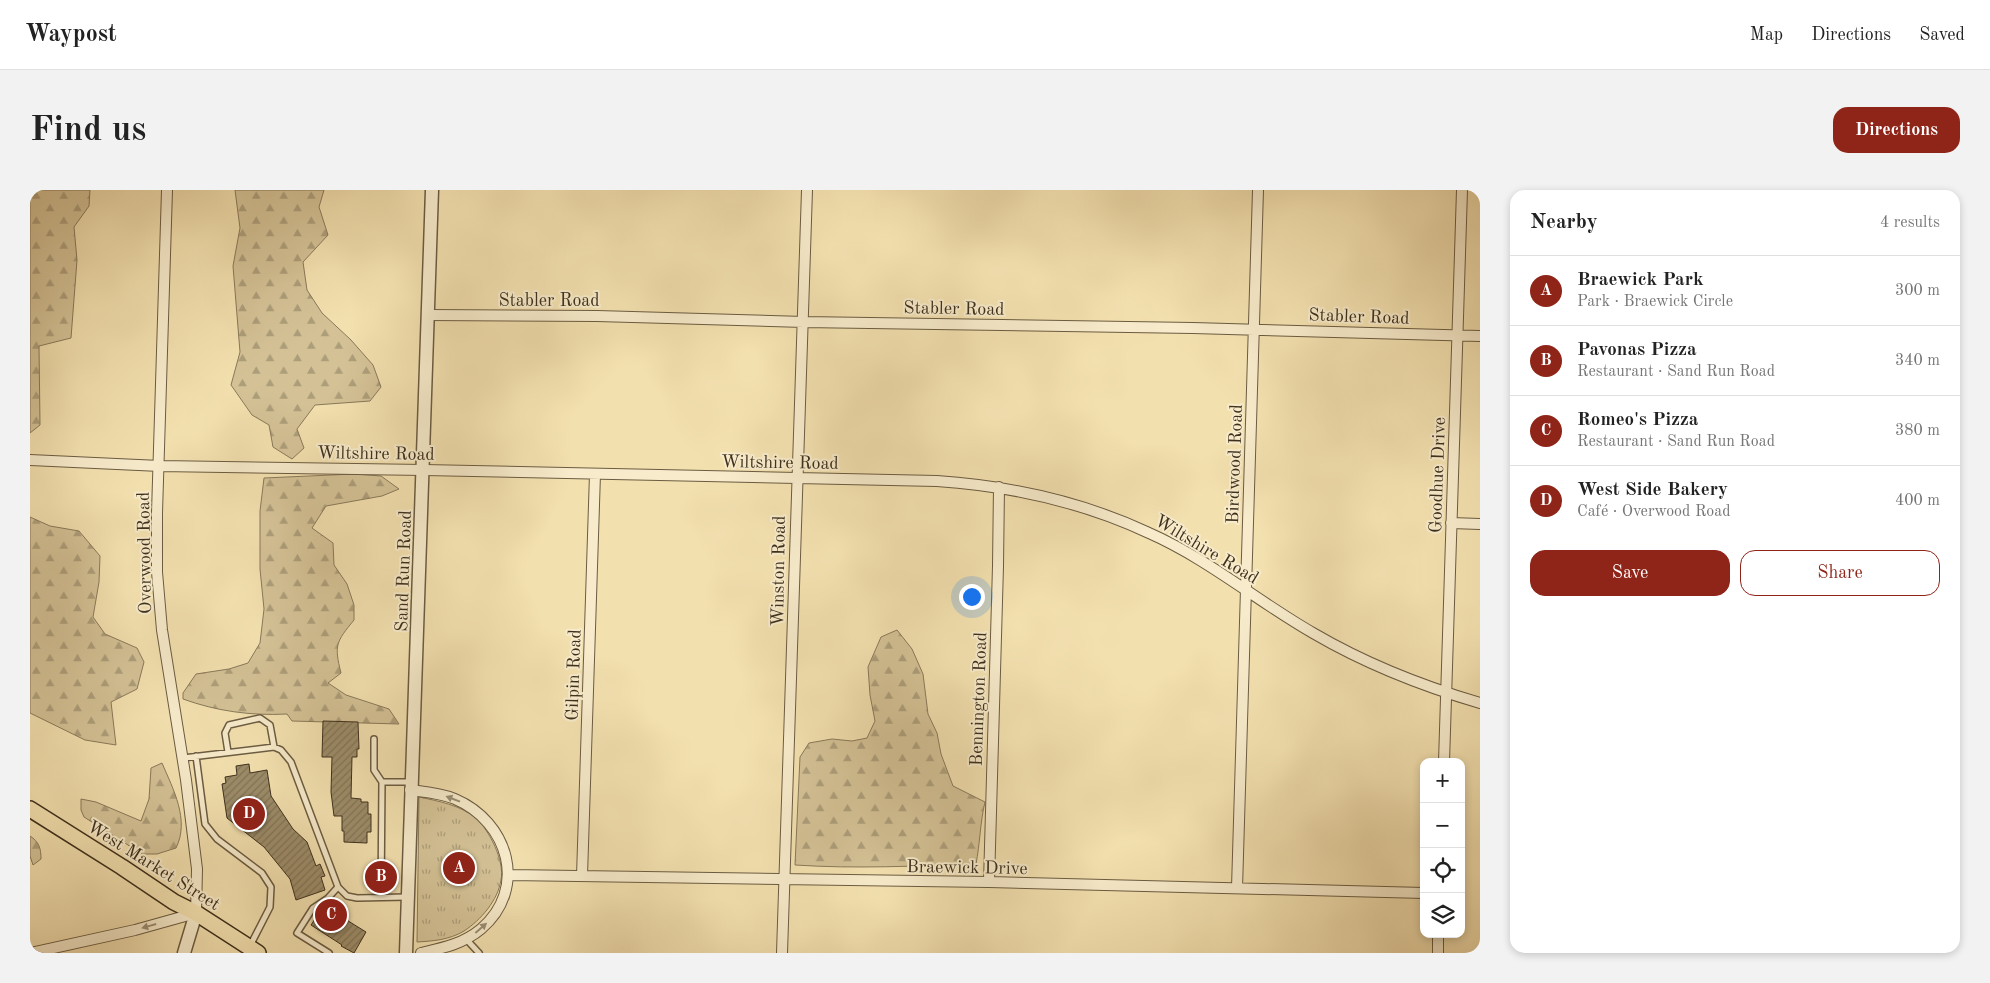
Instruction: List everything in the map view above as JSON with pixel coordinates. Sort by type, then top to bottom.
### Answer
[{"type":"main road","name":"West Market Street","points":[[30,809],[174,902],[196,913],[254,950]]},
{"type":"street","name":"Overwood Road","points":[[167,190],[160,466],[157,513],[159,602],[197,869],[196,913]]},
{"type":"street","name":"Sand Run Road","points":[[406,953],[424,470],[432,190]]},
{"type":"street","name":"Winston Road","points":[[782,953],[807,190]]},
{"type":"street","name":"Birdwood Road","points":[[1237,888],[1258,190]]},
{"type":"street","name":"Goodhue Drive","points":[[1444,758],[1462,190]]},
{"type":"street","name":"Stabler Road","points":[[427,315],[597,316],[1480,336]]},
{"type":"street","name":"Wiltshire Road","points":[[30,460],[160,466],[937,482],[999,487],[1046,497],[1109,516],[1148,532],[1206,563],[1246,591],[1313,633],[1362,659],[1446,693],[1480,703]]},
{"type":"street","name":"Gilpin Road","points":[[582,876],[595,474]]},
{"type":"street","name":"Bennington Road","points":[[989,882],[999,487]]},
{"type":"street","points":[[1451,523],[1480,524]]},
{"type":"street","points":[[411,786],[455,799],[484,818],[493,828],[501,844],[510,874],[499,908],[481,929],[451,946],[421,953]]},
{"type":"street","name":"Braewick Drive","points":[[510,874],[989,882],[1035,885],[1420,893]]},
{"type":"street","points":[[31,953],[136,930],[196,913]]},
{"type":"street","points":[[184,953],[196,913]]},
{"type":"street","points":[[1438,938],[1438,953]]},
{"type":"lane","points":[[228,752],[225,733],[229,725],[260,718],[270,725],[274,747]]},
{"type":"lane","points":[[374,739],[374,770],[382,782],[381,898]]},
{"type":"lane","points":[[182,758],[274,747],[281,750],[291,762],[338,887],[346,896],[356,898],[408,897]]},
{"type":"lane","points":[[196,756],[206,824],[217,839],[262,872],[270,887],[272,898],[270,907],[254,950]]},
{"type":"lane","points":[[382,782],[411,786]]},
{"type":"lane","points":[[329,953],[297,933],[313,908],[328,898],[338,887]]},
{"type":"lane","points":[[466,939],[479,953]]},
{"type":"green space","points":[[30,190],[90,190],[89,206],[74,227],[77,260],[71,338],[39,346],[40,425],[30,433]]},
{"type":"green space","points":[[235,190],[324,190],[319,207],[328,235],[303,262],[307,290],[322,313],[351,340],[373,365],[381,387],[370,401],[315,405],[297,429],[304,448],[292,459],[273,447],[269,425],[252,415],[231,385],[240,352],[233,266],[240,228]]},
{"type":"green space","points":[[354,474],[381,476],[399,489],[382,496],[326,506],[312,528],[333,543],[334,565],[347,584],[354,605],[354,620],[338,644],[337,650],[341,673],[328,683],[346,695],[389,709],[399,724],[292,721],[287,714],[234,712],[208,707],[183,699],[183,693],[196,674],[229,669],[248,663],[260,643],[264,609],[260,569],[260,511],[264,478]]},
{"type":"green space","points":[[30,517],[50,526],[79,531],[100,556],[99,582],[93,617],[105,634],[137,648],[144,662],[137,689],[111,702],[116,745],[85,740],[30,713]]},
{"type":"green space","points":[[897,630],[912,649],[923,674],[928,714],[937,733],[941,754],[953,786],[985,802],[976,864],[863,867],[795,865],[800,757],[809,743],[832,739],[852,741],[867,738],[875,721],[870,695],[868,667],[881,637]]},
{"type":"green space","points":[[162,763],[175,794],[181,816],[180,837],[176,848],[157,854],[142,854],[84,817],[81,810],[81,799],[96,802],[141,821],[149,799],[151,768]]},
{"type":"green space","points":[[419,797],[456,807],[476,818],[486,830],[495,846],[502,872],[496,895],[488,909],[464,931],[447,938],[417,942]]},
{"type":"green space","points":[[30,836],[36,841],[41,852],[41,859],[33,865],[30,856]]},
{"type":"building","points":[[323,721],[358,722],[359,749],[357,749],[357,757],[352,757],[351,798],[361,799],[361,802],[368,802],[368,814],[371,814],[371,832],[367,832],[367,843],[344,842],[342,816],[334,816],[331,792],[332,757],[322,757]]},
{"type":"building","points":[[249,764],[250,773],[267,770],[271,796],[293,829],[307,842],[316,866],[320,864],[325,876],[321,877],[325,890],[296,900],[290,879],[264,847],[227,818],[222,784],[226,783],[225,777],[237,775],[236,766]]},
{"type":"building","points":[[324,906],[366,932],[354,953],[311,925]]},
{"type":"place","name":"West Side Bakery","points":[[249,814]]},
{"type":"place","name":"Braewick Park","points":[[459,868]]},
{"type":"place","name":"Pavonas Pizza","points":[[381,877]]},
{"type":"place","name":"Romeo's Pizza","points":[[331,915]]}]
